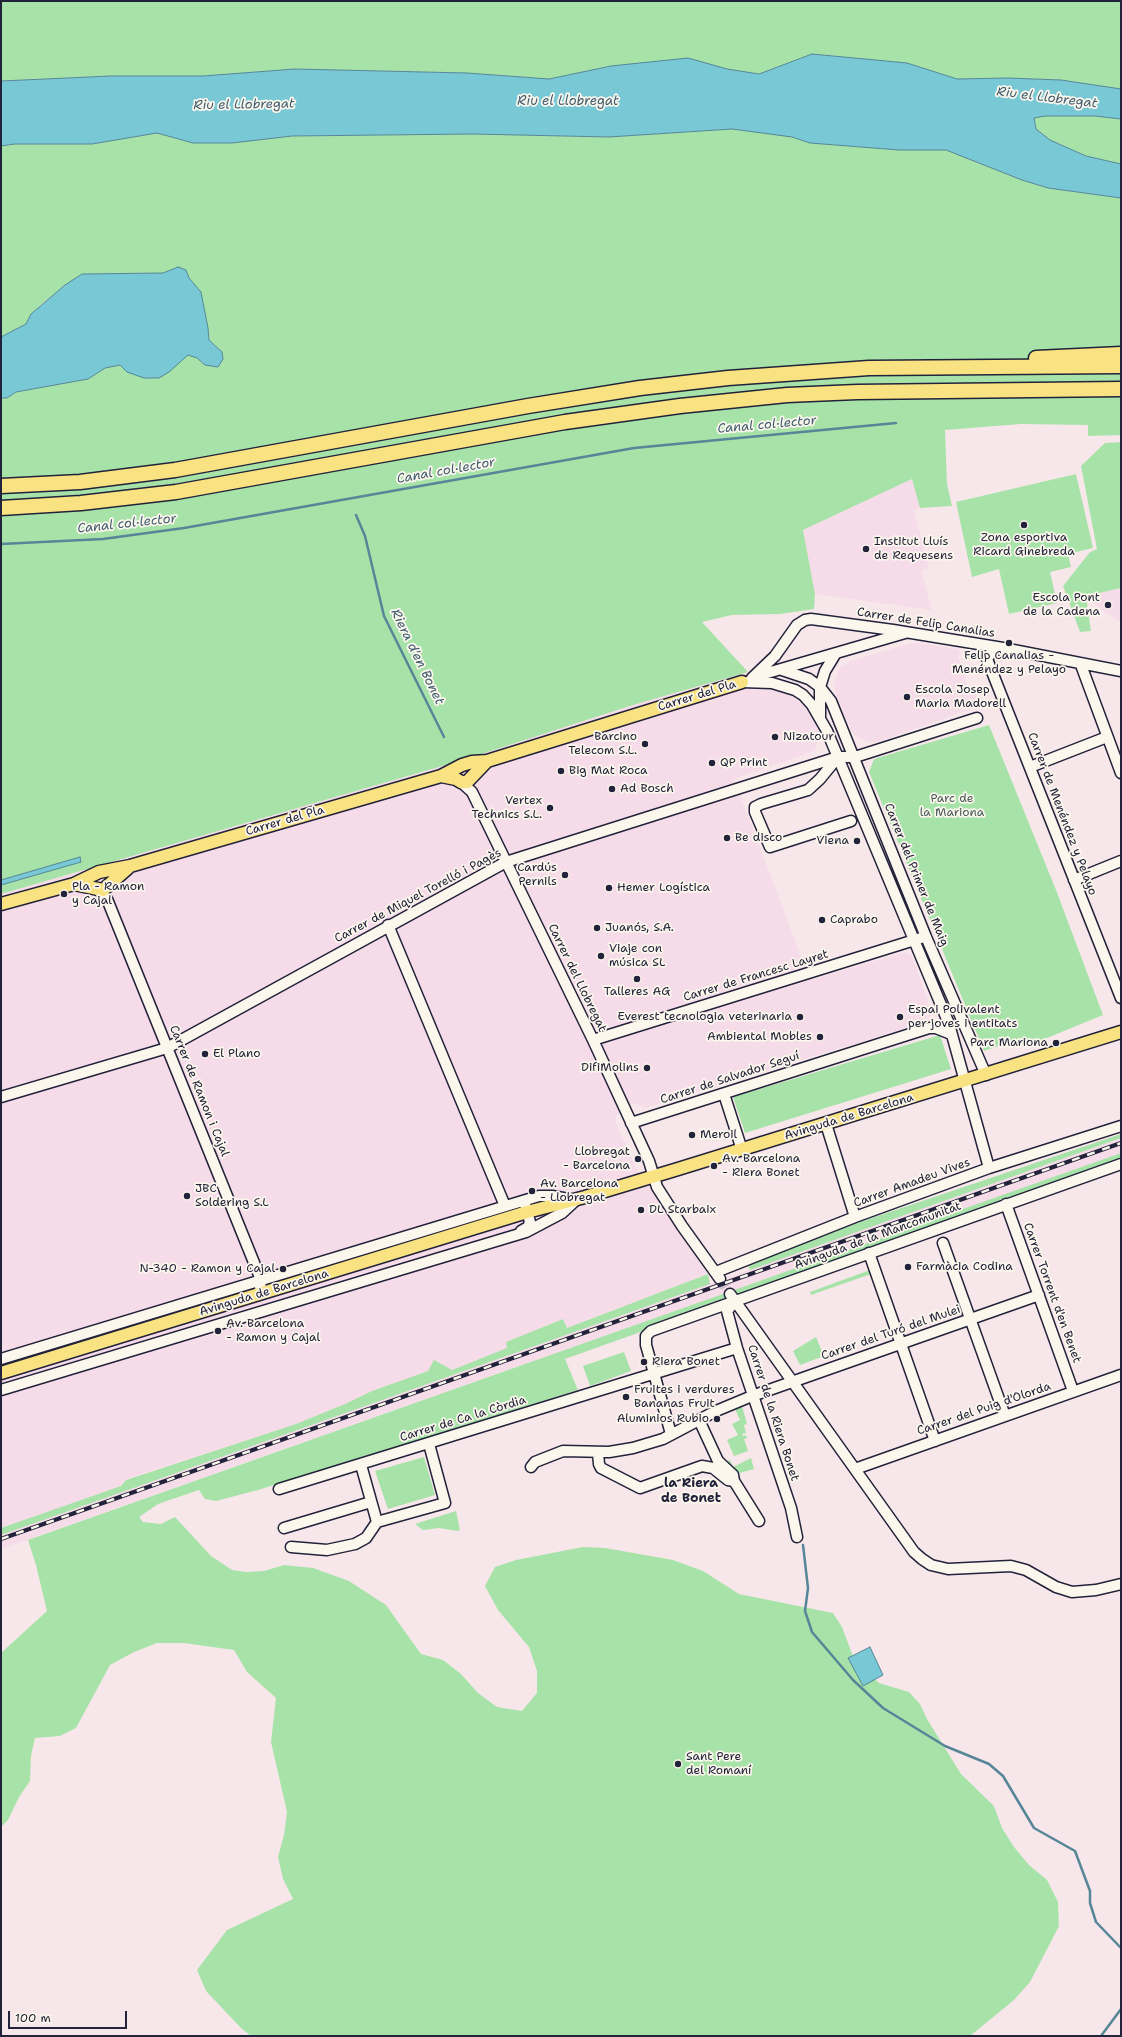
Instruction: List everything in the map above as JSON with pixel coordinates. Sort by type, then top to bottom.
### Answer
[{"type":"highway","points":[[973,367],[1013,360],[1121,354]]},
{"type":"highway","points":[[1,486],[80,482],[175,470],[528,406],[647,387],[776,373],[869,368],[1121,366]]},
{"type":"highway","points":[[1,508],[81,503],[176,492],[565,422],[680,406],[787,395],[857,392],[1121,389]]},
{"type":"highway","points":[[1062,390],[1121,399]]},
{"type":"main road","name":"Carrer del Pla","points":[[1,904],[74,884],[98,873],[130,866],[441,776],[462,774],[487,761],[747,680]]},
{"type":"main road","name":"Carrer del Pla","points":[[74,884],[102,886],[130,866]]},
{"type":"main road","points":[[98,873],[108,877],[102,886],[92,880],[98,873]]},
{"type":"main road","name":"Avinguda de Barcelona","points":[[1,1372],[260,1294],[526,1206],[576,1200],[964,1082],[1121,1032]]},
{"type":"street","name":"Carrer de Felip Canalias","points":[[747,680],[775,656],[797,625],[805,620],[821,620],[1003,648],[1121,672]]},
{"type":"street","name":"Carrer del Pla","points":[[747,680],[763,673],[782,670],[907,633]]},
{"type":"street","name":"Carrer de Menéndez y Pelayo","points":[[1003,648],[993,650],[987,659],[1121,998]]},
{"type":"street","points":[[820,718],[820,687],[825,671],[836,653]]},
{"type":"street","points":[[1081,665],[1121,773]]},
{"type":"street","name":"Carrer del Primer de Maig","points":[[782,670],[804,676],[820,687],[831,701],[855,757],[926,937],[986,1075]]},
{"type":"street","points":[[747,680],[786,686],[803,695],[820,718],[838,757],[915,940],[951,1034],[989,1168]]},
{"type":"street","name":"Carrer de Miquel Torelló i Pagès","points":[[1,1098],[167,1048],[506,862],[838,757],[855,757],[977,718]]},
{"type":"street","points":[[1030,766],[1107,737]]},
{"type":"street","points":[[838,757],[820,779],[808,790],[761,804],[755,807],[755,812],[770,847],[851,821]]},
{"type":"street","name":"Carrer del Llobregat","points":[[462,774],[594,1040],[649,1161],[654,1176]]},
{"type":"street","points":[[1074,880],[1121,861]]},
{"type":"street","name":"Carrer de Ramon i Cajal","points":[[102,886],[261,1281],[260,1294]]},
{"type":"street","points":[[388,926],[505,1206]]},
{"type":"street","name":"Carrer de Francesc Layret","points":[[594,1040],[926,937]]},
{"type":"street","name":"Carrer de Salvador Seguí","points":[[632,1123],[929,1028],[936,1028],[951,1034]]},
{"type":"street","points":[[724,1094],[742,1150]]},
{"type":"street","points":[[826,1124],[855,1217]]},
{"type":"street","name":"Carrer Amadeu Vives","points":[[654,1176],[660,1194],[718,1275],[855,1217],[989,1168],[1121,1126]]},
{"type":"street","name":"Avinguda de la Mancomunitat","points":[[654,1373],[646,1345],[646,1336],[651,1331],[733,1297],[869,1253],[1121,1164]]},
{"type":"street","name":"Avinguda de Barcelona","points":[[1,1390],[526,1232],[562,1213],[576,1200]]},
{"type":"street","name":"Carrer Torrent d'en Benet","points":[[1006,1204],[1073,1391]]},
{"type":"street","name":"Avinguda de Barcelona","points":[[1,1359],[505,1206],[526,1206],[529,1225],[514,1235]]},
{"type":"street","points":[[943,1243],[1005,1416]]},
{"type":"street","points":[[869,1253],[935,1440]]},
{"type":"street","name":"Carrer del Turó del Mulei","points":[[531,1467],[535,1462],[563,1451],[598,1453],[633,1448],[671,1434],[716,1411],[752,1396],[1039,1295]]},
{"type":"street","name":"Carrer de la Riera Bonet","points":[[797,1537],[790,1508],[737,1348],[727,1310],[733,1297],[914,1552],[930,1565],[939,1568],[956,1570],[985,1566],[1011,1566],[1026,1570],[1056,1587],[1072,1592],[1096,1590],[1121,1584]]},
{"type":"street","name":"Carrer de Ca la Còrdia","points":[[279,1489],[737,1348]]},
{"type":"street","points":[[654,1373],[671,1434]]},
{"type":"street","name":"Carrer del Puig d'Olorda","points":[[855,1469],[1121,1375]]},
{"type":"street","points":[[699,1420],[718,1460],[733,1475],[734,1480],[760,1521]]},
{"type":"street","points":[[291,1547],[327,1550],[355,1544],[366,1538],[377,1522],[445,1503],[429,1444]]},
{"type":"street","points":[[598,1453],[599,1464],[602,1468],[640,1488],[702,1466],[714,1468],[728,1480],[734,1480]]},
{"type":"street","points":[[361,1465],[377,1522]]},
{"type":"street","points":[[284,1528],[371,1502]]},
{"type":"shaded area","name":"Institut Lluís de Requesens","points":[[912,479],[920,508],[914,510],[929,568],[921,570],[932,610],[815,594],[803,530]]},
{"type":"shaded area","name":"Escola Pont de la Cadena","points":[[1121,588],[1121,622],[1099,608],[1086,596]]},
{"type":"shaded area","name":"Escola Josep Maria Madorell","points":[[911,643],[920,643],[959,650],[960,654],[958,656],[966,677],[964,678],[970,692],[974,690],[978,701],[970,705],[971,709],[880,741],[871,742],[858,738],[852,732],[835,692],[834,683],[840,668],[851,661]]},
{"type":"shaded area","points":[[748,672],[762,689],[783,692],[798,700],[814,718],[819,735],[815,751],[734,779],[810,980],[905,952],[912,956],[932,1012],[928,1021],[646,1108],[633,1103],[616,1115],[616,1123],[637,1169],[708,1274],[566,1328],[563,1319],[506,1342],[508,1348],[451,1370],[428,1371],[372,1391],[296,1424],[126,1479],[121,1486],[1,1528],[1,894],[463,760],[633,705]]},
{"type":"shaded area","points":[[1121,1138],[1121,1153],[1,1549],[1,1535]]},
{"type":"green space","points":[[1,1],[1121,1],[1121,89],[1061,80],[1008,78],[957,79],[907,63],[812,54],[759,74],[727,69],[611,66],[549,79],[467,73],[295,69],[203,76],[111,76],[1,81]]},
{"type":"green space","points":[[1095,116],[1121,119],[1121,164],[1086,156],[1050,140],[1036,129],[1034,117]]},
{"type":"green space","points":[[732,129],[792,137],[810,143],[899,150],[946,150],[1022,180],[1048,188],[1121,198],[1121,435],[1088,436],[1088,425],[1021,424],[945,430],[947,484],[952,506],[920,508],[912,479],[803,530],[815,594],[814,609],[780,614],[732,615],[702,622],[748,672],[633,705],[463,760],[1,894],[1,398],[7,398],[16,392],[88,379],[105,368],[120,365],[127,372],[188,355],[197,358],[205,365],[222,352],[209,340],[201,292],[189,278],[186,270],[178,267],[163,273],[82,274],[44,302],[31,314],[26,324],[1,337],[1,146],[15,144],[92,144],[157,133],[193,143],[232,143],[292,136],[473,134],[609,137]]},
{"type":"green space","points":[[1121,442],[1121,588],[1086,596],[1091,631],[1080,632],[1063,586],[1090,552],[1097,549],[1081,466],[1105,443]]},
{"type":"green space","name":"Zona esportiva Ricard Ginebreda","points":[[1076,474],[1093,548],[1068,554],[1071,567],[1050,572],[1057,603],[1009,614],[999,569],[972,577],[956,502]]},
{"type":"green space","name":"Parc de la Mariona","points":[[989,725],[1056,890],[1103,1015],[1025,1047],[1021,1038],[984,1051],[869,772],[874,759]]},
{"type":"green space","points":[[940,1035],[951,1069],[745,1133],[733,1097]]},
{"type":"green space","points":[[1121,1134],[1121,1138],[750,1270],[747,1264],[860,1222]]},
{"type":"green space","points":[[1121,1153],[1121,1160],[565,1359],[578,1390],[258,1490],[216,1501],[205,1499],[199,1490],[158,1504],[139,1517],[143,1522],[161,1524],[175,1517],[211,1556],[232,1570],[246,1572],[264,1571],[284,1565],[313,1568],[349,1581],[386,1605],[421,1654],[443,1660],[461,1674],[478,1693],[497,1707],[522,1711],[537,1693],[537,1671],[529,1647],[498,1610],[485,1586],[495,1567],[516,1560],[583,1547],[605,1548],[673,1560],[703,1571],[739,1594],[833,1613],[842,1627],[854,1659],[879,1683],[909,1692],[920,1704],[927,1719],[961,1774],[994,1806],[1002,1828],[1014,1847],[1029,1865],[1047,1880],[1058,1902],[1059,1926],[1030,1982],[1014,2000],[970,2036],[251,2036],[241,2028],[206,1991],[197,1970],[227,1930],[293,1899],[283,1879],[278,1857],[284,1835],[287,1812],[271,1742],[276,1698],[247,1672],[234,1650],[184,1643],[157,1643],[134,1652],[110,1665],[76,1728],[60,1736],[35,1738],[31,1756],[30,1781],[19,1797],[8,1820],[1,1827],[1,1653],[47,1611],[36,1565],[28,1540]]},
{"type":"green space","points":[[870,1270],[871,1274],[811,1295],[810,1292]]},
{"type":"green space","points":[[708,1274],[710,1284],[1,1535],[1,1528],[121,1486],[126,1480],[296,1424],[372,1391],[428,1371],[434,1360],[452,1370],[507,1348],[506,1342],[563,1319],[567,1328]]},
{"type":"green space","points":[[816,1337],[824,1356],[800,1365],[793,1351]]},
{"type":"green space","points":[[624,1352],[631,1371],[590,1386],[583,1366]]},
{"type":"green space","points":[[742,1406],[747,1424],[744,1425],[746,1433],[742,1434],[743,1436],[746,1435],[747,1438],[744,1439],[748,1451],[734,1456],[727,1440],[738,1435],[732,1424],[740,1420],[735,1409]]},
{"type":"green space","points":[[424,1457],[435,1495],[388,1509],[375,1471]]},
{"type":"green space","points":[[751,1458],[754,1469],[736,1474],[725,1462],[730,1460],[733,1467]]},
{"type":"green space","points":[[456,1511],[460,1530],[457,1531],[439,1528],[423,1530],[415,1524]]},
{"type":"water","name":"Riu el Llobregat","points":[[812,54],[907,63],[957,79],[1008,78],[1061,80],[1121,89],[1121,119],[1095,116],[1045,116],[1034,118],[1036,129],[1050,140],[1086,156],[1121,164],[1121,198],[1048,188],[1022,180],[946,150],[899,150],[810,143],[792,137],[732,129],[609,137],[473,134],[292,136],[232,143],[193,143],[157,133],[92,144],[15,144],[1,146],[1,81],[111,76],[203,76],[295,69],[467,73],[549,79],[611,66],[688,58],[727,69],[759,74]]},
{"type":"water","points":[[178,267],[186,270],[189,278],[201,292],[209,340],[222,352],[223,359],[218,367],[205,365],[197,358],[188,355],[169,372],[159,378],[144,378],[127,372],[120,365],[105,368],[88,379],[16,392],[7,398],[1,398],[1,337],[26,324],[31,314],[65,285],[82,274],[163,273]]},
{"type":"water","points":[[80,857],[81,862],[1,885],[1,880]]},
{"type":"water","points":[[870,1647],[883,1675],[863,1686],[848,1658]]},
{"type":"waterway","name":"Canal col·lector","points":[[1,544],[103,539],[184,528],[634,448],[896,423]]},
{"type":"waterway","name":"Riera d'en Bonet","points":[[356,515],[365,536],[384,616],[444,737]]},
{"type":"waterway","name":"Riera d'en Bonet","points":[[803,1545],[808,1588],[805,1611],[812,1632],[853,1680],[883,1708],[945,1746],[989,1764],[1003,1776],[1034,1828],[1075,1851],[1090,1891],[1090,1903],[1096,1922],[1121,1948]]},
{"type":"waterway","points":[[1101,2036],[1121,2009]]},
{"type":"tunnel","points":[[720,1279],[730,1294]]},
{"type":"railway","points":[[1,1539],[1121,1143]]},
{"type":"place","name":"Zona esportiva Ricard Ginebreda","points":[[1024,525]]},
{"type":"place","name":"Institut Lluís de Requesens","points":[[866,549]]},
{"type":"place","name":"Escola Pont de la Cadena","points":[[1108,605]]},
{"type":"place","name":"Felip Canalias - Menéndez y Pelayo","points":[[1009,643]]},
{"type":"place","name":"Escola Josep Maria Madorell","points":[[907,697]]},
{"type":"place","name":"Nizatour","points":[[775,737]]},
{"type":"place","name":"Barcino Telecom S.L.","points":[[645,744]]},
{"type":"place","name":"QP Print","points":[[712,763]]},
{"type":"place","name":"Big Mat Roca","points":[[561,771]]},
{"type":"place","name":"Ad Bosch","points":[[612,789]]},
{"type":"place","name":"Vertex Technics S.L.","points":[[550,808]]},
{"type":"place","name":"Be disco","points":[[727,838]]},
{"type":"place","name":"Viena","points":[[857,841]]},
{"type":"place","name":"Cardús Pernils","points":[[565,875]]},
{"type":"place","name":"Hemer Logística","points":[[609,888]]},
{"type":"place","name":"Pla - Ramon y Cajal","points":[[64,894]]},
{"type":"place","name":"Caprabo","points":[[822,920]]},
{"type":"place","name":"Juanós, S.A.","points":[[597,928]]},
{"type":"place","name":"Viaje con música SL","points":[[601,956]]},
{"type":"place","name":"Talleres AG","points":[[637,979]]},
{"type":"place","name":"Everest tecnologia veterinaria","points":[[800,1017]]},
{"type":"place","name":"Espai Polivalent per joves i entitats","points":[[900,1017]]},
{"type":"place","name":"Ambiental Mobles","points":[[820,1037]]},
{"type":"place","name":"Parc Mariona","points":[[1056,1043]]},
{"type":"place","name":"El Plano","points":[[205,1054]]},
{"type":"place","name":"DifiMolins","points":[[647,1068]]},
{"type":"place","name":"Meroil","points":[[692,1135]]},
{"type":"place","name":"Llobregat - Barcelona","points":[[638,1159]]},
{"type":"place","name":"Av. Barcelona - Riera Bonet","points":[[714,1166]]},
{"type":"place","name":"Av. Barcelona - Llobregat","points":[[532,1191]]},
{"type":"place","name":"JBC Soldering S.L","points":[[187,1196]]},
{"type":"place","name":"DL Starbaix","points":[[641,1210]]},
{"type":"place","name":"Farmàcia Codina","points":[[908,1267]]},
{"type":"place","name":"N-340 - Ramon y Cajal","points":[[283,1269]]},
{"type":"place","name":"Av. Barcelona - Ramon y Cajal","points":[[218,1331]]},
{"type":"place","name":"Riera Bonet","points":[[644,1362]]},
{"type":"place","name":"Fruites i verdures Bananas Fruit","points":[[626,1397]]},
{"type":"place","name":"Aluminios Rubio","points":[[717,1419]]},
{"type":"place","name":"Sant Pere del Romaní","points":[[678,1764]]},
{"type":"district","name":"la Riera de Bonet","points":[[691,1492]]}]
